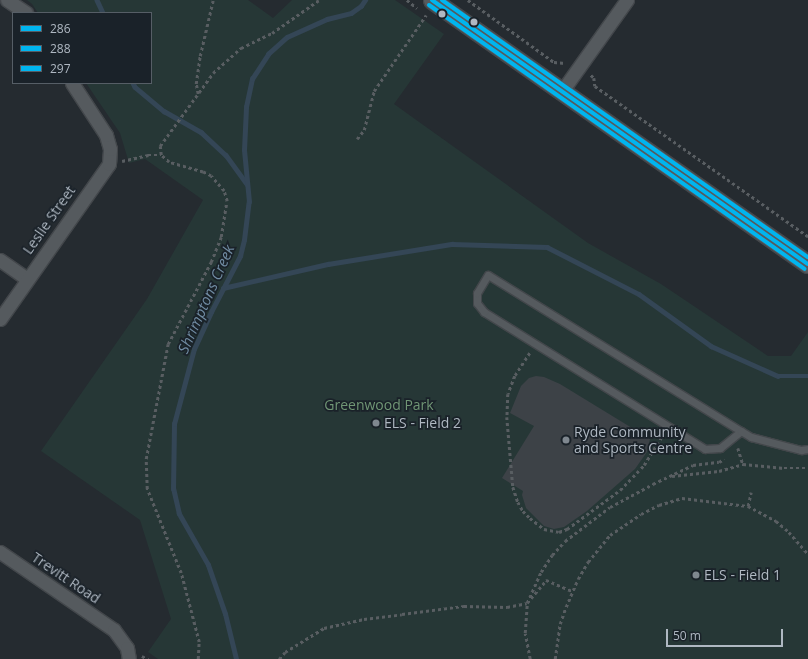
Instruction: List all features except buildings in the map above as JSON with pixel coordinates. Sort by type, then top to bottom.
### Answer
[{"type":"street","points":[[7,0],[25,12]]},
{"type":"street","points":[[432,0],[808,264]]},
{"type":"street","points":[[562,91],[627,0]]},
{"type":"street","points":[[73,84],[106,135],[110,149],[108,164]]},
{"type":"street","name":"Leslie Street","points":[[0,319],[108,164]]},
{"type":"street","points":[[0,260],[27,279]]},
{"type":"street","name":"Trevitt Road","points":[[0,552],[114,630],[127,648],[129,659]]},
{"type":"lane","points":[[741,431],[720,448],[705,450],[484,312],[477,303],[477,293],[488,275],[751,437],[801,450],[808,449]]},
{"type":"path","points":[[198,94],[196,84],[200,56],[213,0]]},
{"type":"path","points":[[161,155],[160,146],[163,140],[213,73],[241,48],[272,33],[319,0]]},
{"type":"path","points":[[357,139],[364,130],[374,92],[382,78],[427,16],[407,0]]},
{"type":"path","points":[[468,0],[554,62],[567,63]]},
{"type":"path","points":[[589,73],[594,78],[595,86],[808,236]]},
{"type":"path","points":[[108,164],[148,155],[161,155],[169,162],[203,172],[211,176],[224,191],[227,201],[221,237],[211,262],[168,344],[146,459],[147,489],[181,573],[199,642],[198,659]]},
{"type":"path","points":[[536,344],[511,385],[508,394],[507,417],[514,495],[530,518],[544,529],[559,532],[567,529],[620,490],[644,465],[668,426]]},
{"type":"path","points":[[732,453],[751,437]]},
{"type":"path","points":[[738,448],[743,464]]},
{"type":"path","points":[[530,659],[526,633],[527,603],[541,572],[552,555],[565,541],[610,507],[670,476],[693,465],[719,462],[726,458]]},
{"type":"path","points":[[670,476],[719,471],[743,464],[784,468],[808,468]]},
{"type":"path","points":[[748,506],[751,492]]},
{"type":"path","points":[[555,659],[560,624],[572,591],[588,562],[610,535],[641,514],[659,505],[682,498],[748,506],[776,521],[789,532],[808,554]]},
{"type":"path","points":[[278,659],[284,652],[324,628],[364,619],[464,606],[507,607],[527,603],[546,580],[572,591]]},
{"type":"green space","name":"Greenwood Park","points":[[27,0],[248,0],[273,18],[292,0],[395,0],[444,34],[394,104],[588,243],[661,284],[768,356],[791,356],[808,332],[808,659],[158,659],[148,652],[171,619],[140,520],[41,451],[147,299],[203,200],[145,159],[129,163],[120,133],[87,84],[152,84],[152,12],[37,12]]},
{"type":"waterway","points":[[97,0],[103,12]]},
{"type":"waterway","name":"Shrimptons Creek","points":[[236,659],[225,614],[208,565],[179,514],[173,489],[174,424],[194,349],[240,256],[244,240],[249,202],[244,150],[246,107],[252,79],[268,54],[287,37],[327,19],[351,13],[361,6],[365,0]]},
{"type":"waterway","points":[[134,84],[135,87],[164,111],[201,132],[226,155],[247,184]]},
{"type":"waterway","points":[[223,288],[328,264],[452,244],[547,247],[639,294],[711,346],[778,376],[808,376]]},
{"type":"transit line","name":"286","points":[[432,0],[808,264]]},
{"type":"transit line","name":"297","points":[[442,0],[808,257]]},
{"type":"transit line","name":"288","points":[[429,5],[805,269]]},
{"type":"place","name":"ELS - Field 2","points":[[376,423]]},
{"type":"place","name":"Ryde Community and Sports Centre","points":[[566,440]]},
{"type":"place","name":"ELS - Field 1","points":[[696,575]]}]
